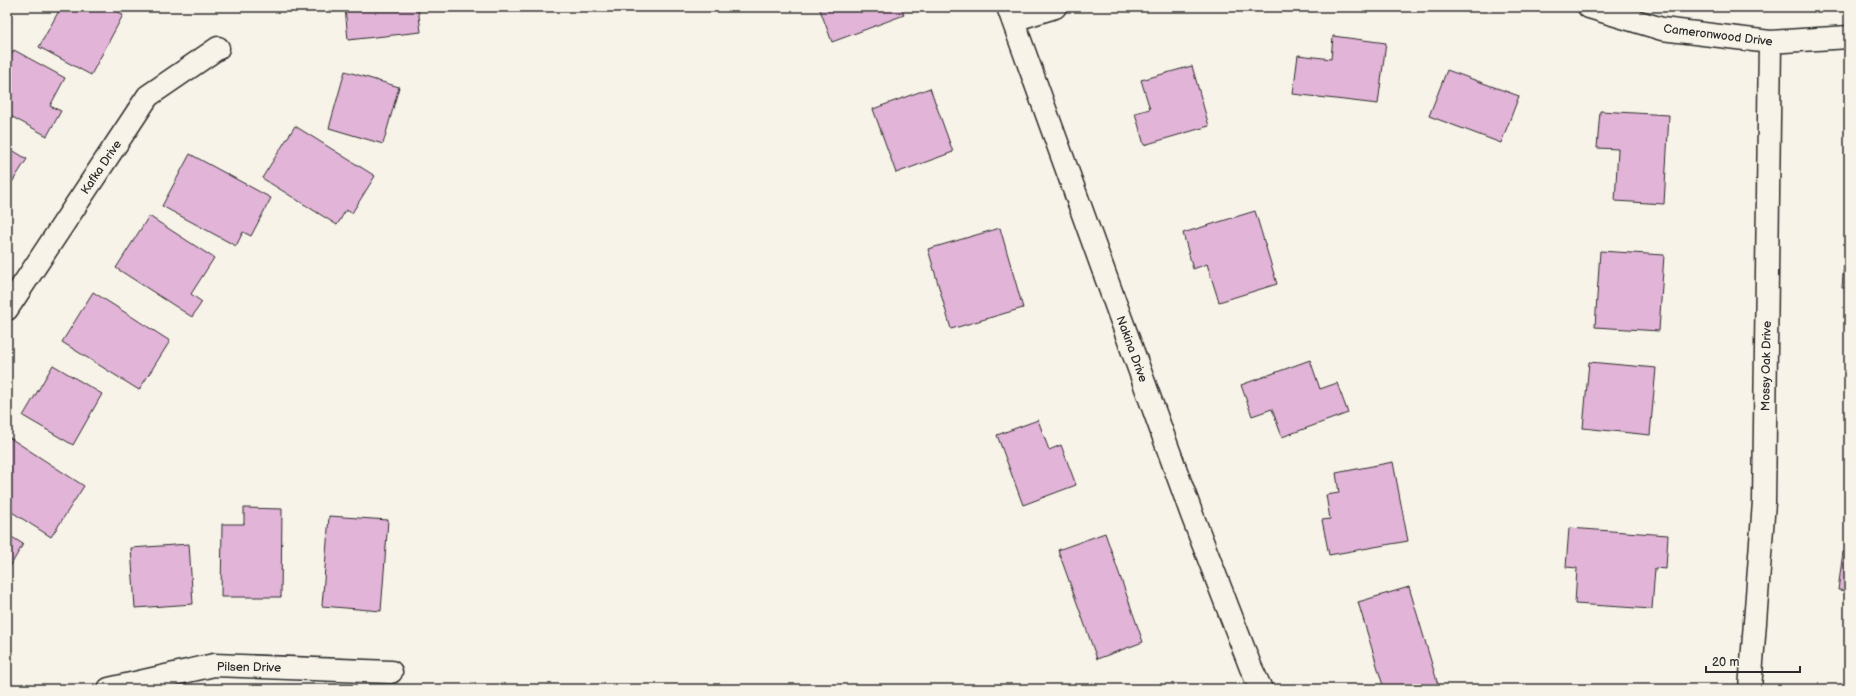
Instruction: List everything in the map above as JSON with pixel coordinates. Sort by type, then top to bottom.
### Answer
[{"type":"street","points":[[1010,14],[1055,7]]},
{"type":"street","name":"Cameronwood Drive","points":[[1589,7],[1662,29],[1770,42],[1849,37]]},
{"type":"street","name":"Nakina Drive","points":[[1010,14],[1192,516],[1251,668],[1261,689]]},
{"type":"street","name":"Mossy Oak Drive","points":[[1750,689],[1764,502],[1770,42]]},
{"type":"street","name":"Kafka Drive","points":[[7,309],[148,96],[218,48]]},
{"type":"street","name":"Pilsen Drive","points":[[112,689],[214,665],[391,672]]},
{"type":"building","points":[[61,7],[108,7],[123,15],[91,75],[39,47]]},
{"type":"building","points":[[345,7],[418,7],[421,32],[348,40]]},
{"type":"building","points":[[819,7],[901,7],[904,15],[832,42]]},
{"type":"building","points":[[1333,36],[1386,43],[1378,104],[1293,94],[1298,55],[1331,59]]},
{"type":"building","points":[[14,50],[65,78],[50,106],[61,111],[47,136],[7,114],[7,63]]},
{"type":"building","points":[[1192,66],[1209,126],[1144,145],[1135,113],[1150,109],[1141,80]]},
{"type":"building","points":[[1447,70],[1519,96],[1501,143],[1429,116]]},
{"type":"building","points":[[345,71],[399,87],[383,144],[329,128]]},
{"type":"building","points":[[930,88],[953,152],[896,173],[873,109]]},
{"type":"building","points":[[1600,111],[1669,115],[1664,204],[1615,201],[1618,149],[1597,148]]},
{"type":"building","points":[[295,126],[375,176],[352,213],[346,210],[337,225],[262,178]]},
{"type":"building","points":[[7,147],[27,159],[7,190]]},
{"type":"building","points":[[190,154],[271,198],[251,236],[243,232],[236,246],[162,206]]},
{"type":"building","points":[[1255,211],[1277,284],[1219,302],[1207,264],[1193,269],[1183,233]]},
{"type":"building","points":[[149,216],[214,258],[191,294],[202,302],[192,317],[116,268]]},
{"type":"building","points":[[1000,228],[1023,308],[951,329],[928,249]]},
{"type":"building","points":[[1845,250],[1849,250],[1849,288],[1842,288]]},
{"type":"building","points":[[1600,251],[1664,255],[1659,331],[1595,327]]},
{"type":"building","points":[[93,292],[170,341],[139,390],[62,342]]},
{"type":"building","points":[[1310,360],[1320,389],[1337,383],[1348,413],[1282,437],[1272,409],[1252,416],[1241,385]]},
{"type":"building","points":[[1589,362],[1656,368],[1650,435],[1583,428]]},
{"type":"building","points":[[53,365],[102,394],[73,445],[23,416]]},
{"type":"building","points":[[1038,420],[1049,450],[1061,445],[1076,485],[1023,505],[997,435]]},
{"type":"building","points":[[7,436],[84,486],[51,537],[7,509]]},
{"type":"building","points":[[1393,462],[1408,541],[1329,555],[1322,520],[1330,519],[1326,495],[1339,493],[1336,473]]},
{"type":"building","points":[[244,508],[282,509],[281,597],[221,597],[222,524],[244,524]]},
{"type":"building","points":[[329,516],[388,520],[381,611],[322,606]]},
{"type":"building","points":[[1569,528],[1668,535],[1666,569],[1655,568],[1652,609],[1575,604],[1577,568],[1566,567]]},
{"type":"building","points":[[1105,533],[1143,642],[1097,659],[1058,550]]},
{"type":"building","points":[[7,534],[23,544],[7,572]]},
{"type":"building","points":[[189,544],[193,604],[135,608],[131,548]]},
{"type":"building","points":[[1843,552],[1849,552],[1849,591],[1838,590]]},
{"type":"building","points":[[1409,587],[1439,688],[1384,689],[1358,602]]}]
